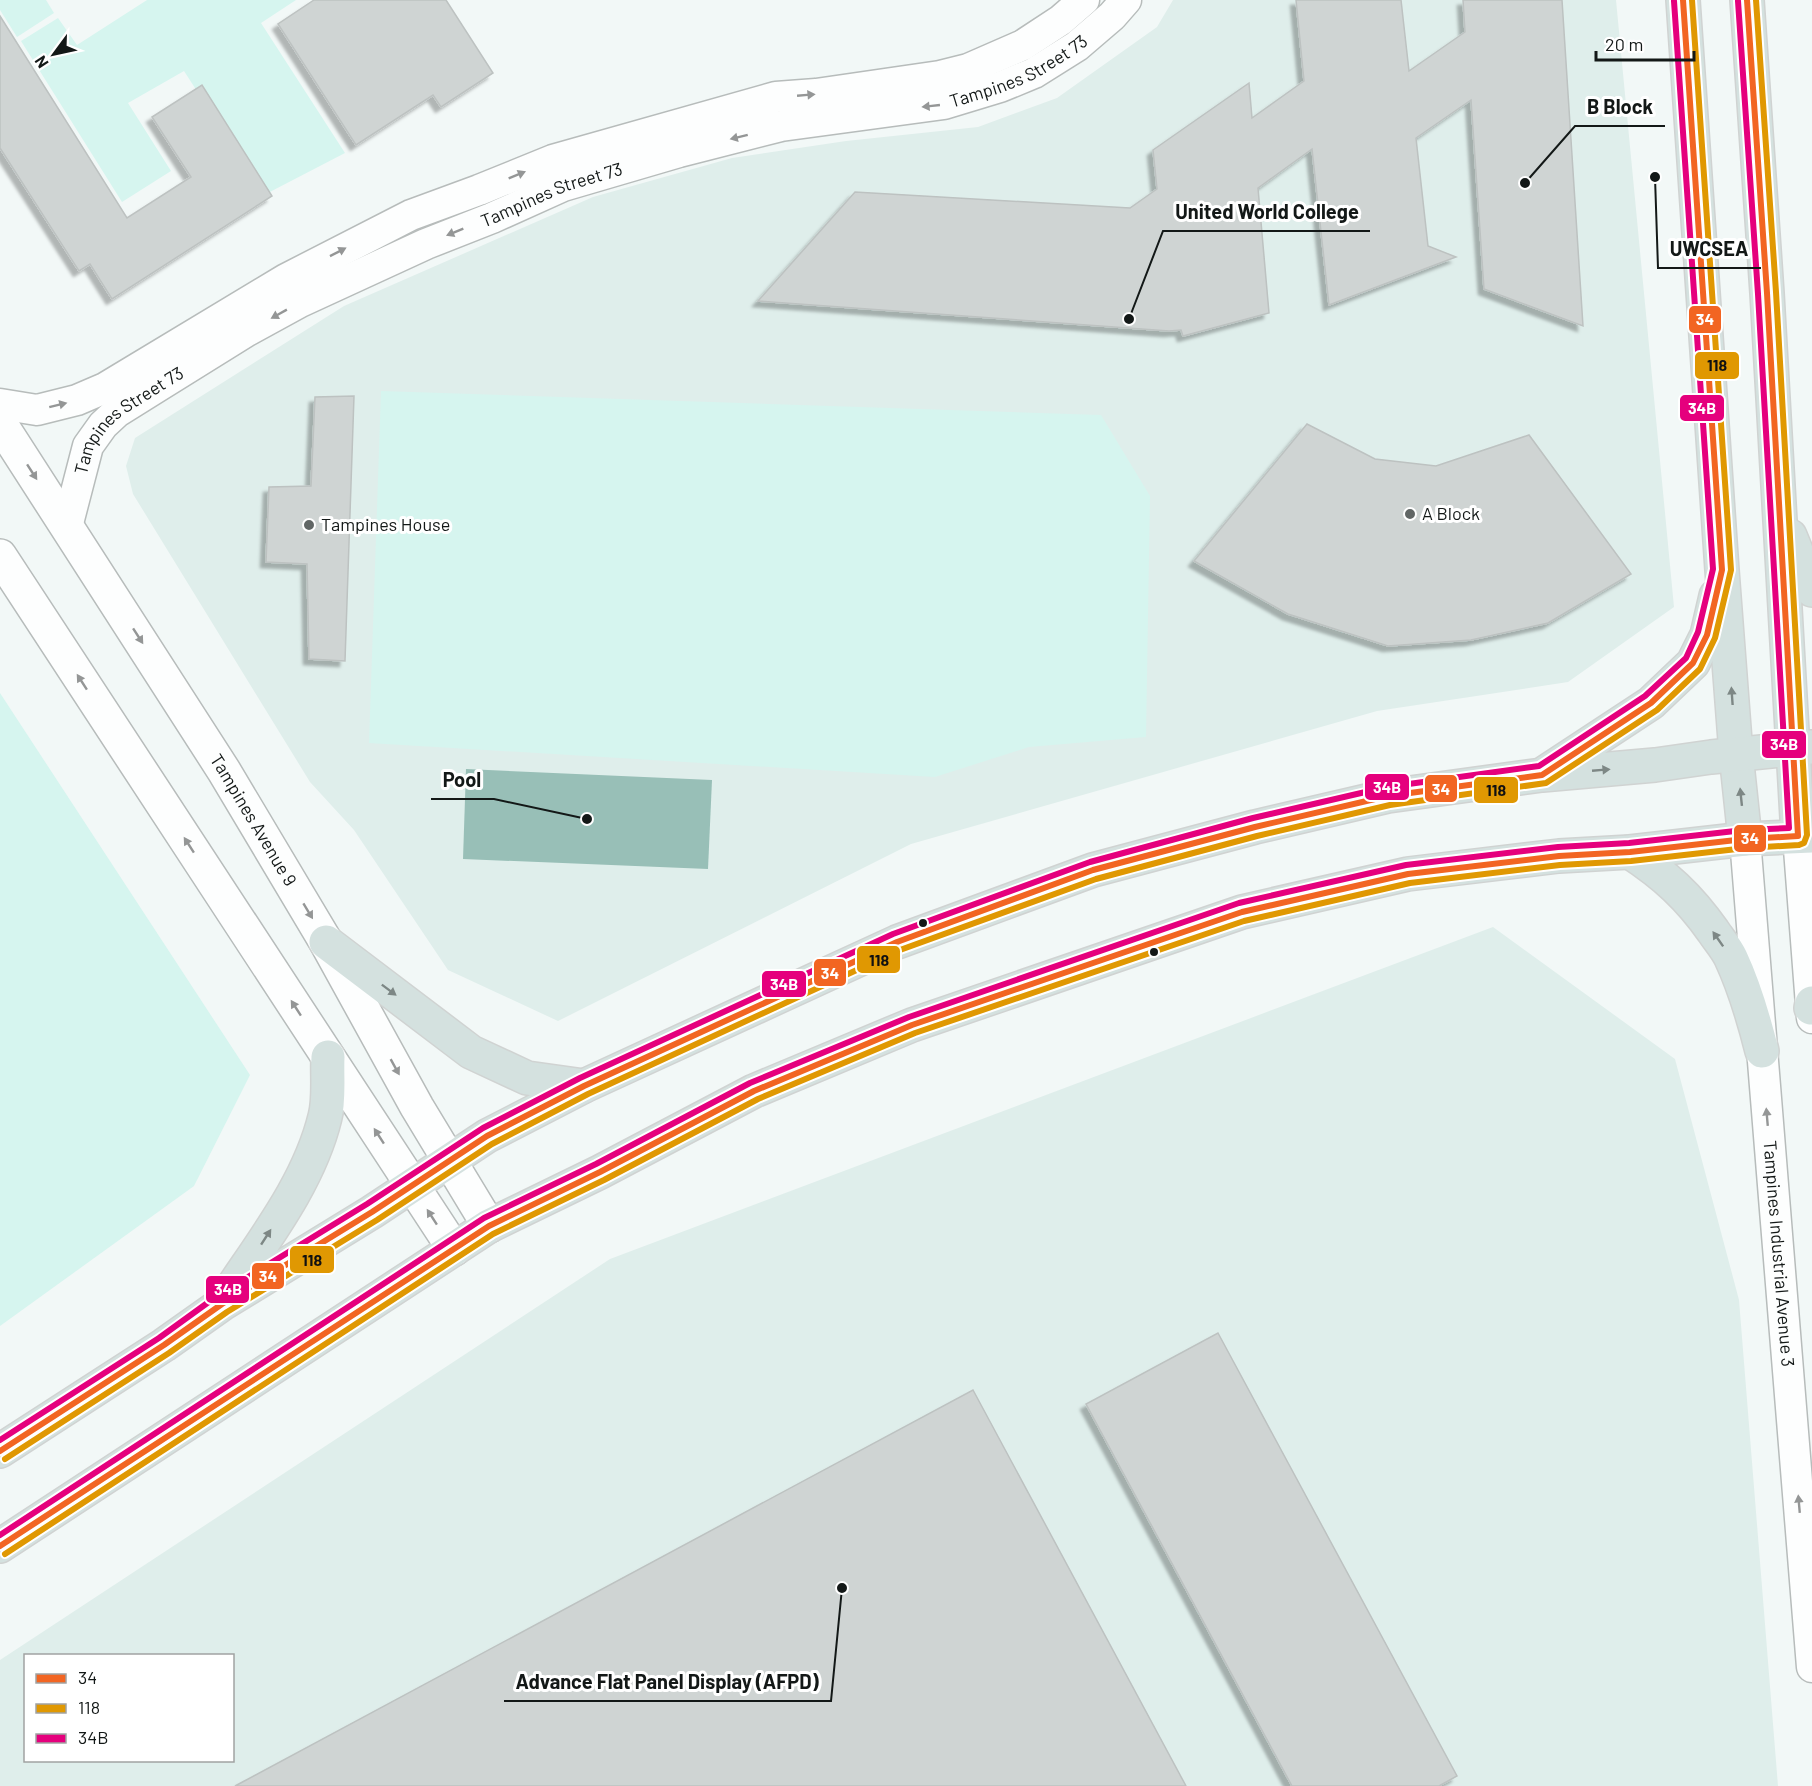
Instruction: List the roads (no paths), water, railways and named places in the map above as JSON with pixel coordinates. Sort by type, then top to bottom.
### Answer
[{"type":"main road","points":[[1683,0],[1722,570],[1745,839]]},
{"type":"main road","points":[[0,1546],[489,1226],[600,1172],[754,1091],[912,1025],[1242,912],[1408,874],[1559,856],[1630,852],[1745,839],[1805,836],[1802,748],[1791,688],[1747,0]]},
{"type":"main road","name":"Tampines Avenue 9","points":[[0,423],[224,771],[326,942],[411,1097],[489,1226]]},
{"type":"main road","points":[[1779,509],[1812,590]]},
{"type":"main road","points":[[0,555],[454,1249]]},
{"type":"main road","points":[[1542,775],[1651,703],[1693,663],[1707,635],[1722,570]]},
{"type":"main road","points":[[0,1451],[164,1345],[222,1304],[372,1212],[487,1136],[584,1086],[897,942],[1093,870],[1255,827],[1388,796],[1542,775],[1802,748]]},
{"type":"main road","points":[[1630,852],[1656,869],[1680,890],[1697,909],[1730,956],[1750,1004],[1762,1051]]},
{"type":"main road","points":[[326,942],[471,1052],[527,1078],[584,1086]]},
{"type":"main road","points":[[1811,1008],[1812,1003]]},
{"type":"main road","points":[[222,1304],[285,1207],[314,1152],[326,1114],[328,1057]]},
{"type":"street","name":"Tampines Street 73","points":[[0,404],[37,410],[77,400],[105,388],[286,279],[411,214],[553,160],[776,98],[940,76],[968,69],[1023,45],[1061,20],[1084,0]]},
{"type":"street","name":"Tampines Street 73","points":[[67,527],[88,446],[103,425],[117,412],[157,387],[247,331],[300,302],[426,244],[563,186],[679,152],[781,126],[944,104],[1000,87],[1034,73],[1077,46],[1113,16],[1126,0]]},
{"type":"street","points":[[1805,836],[1812,1018]]},
{"type":"street","name":"Tampines Industrial Avenue 3","points":[[1745,839],[1812,1666]]},
{"type":"place","name":"UWCSEA","points":[[1655,177]]},
{"type":"place","name":"B Block","points":[[1525,183]]},
{"type":"place","name":"United World College","points":[[1129,319]]},
{"type":"place","name":"A Block","points":[[1410,514]]},
{"type":"place","name":"Tampines House","points":[[309,525]]},
{"type":"place","name":"Pool","points":[[587,819]]},
{"type":"place","name":"Advance Flat Panel Display (AFPD)","points":[[842,1588]]}]
